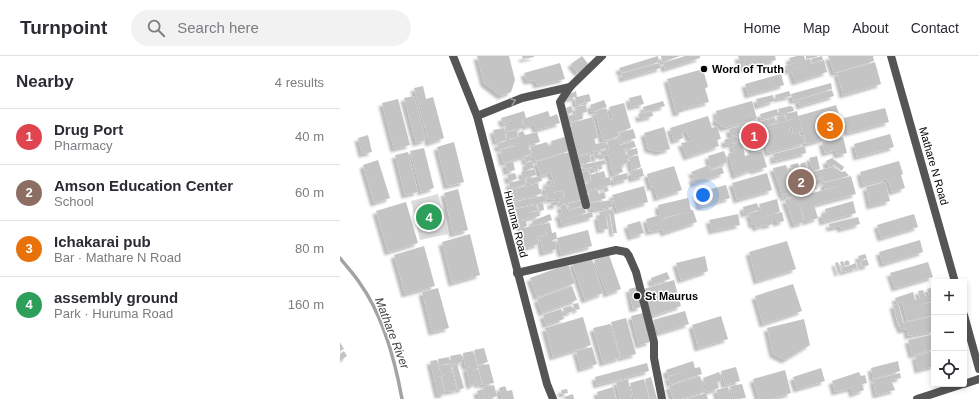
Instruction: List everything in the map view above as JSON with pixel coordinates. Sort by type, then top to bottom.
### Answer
[{"type":"street","name":"Huruma Road","points":[[453,56],[477,116],[547,384],[553,399]]},
{"type":"street","points":[[586,205],[561,108],[561,98],[570,87],[602,56]]},
{"type":"street","name":"Mathare N Road","points":[[891,56],[954,279]]},
{"type":"street","points":[[477,116],[522,98],[570,87]]},
{"type":"street","points":[[517,272],[616,250],[626,252],[630,256],[636,272],[649,319],[654,342],[654,358],[662,399]]},
{"type":"street","points":[[967,326],[979,369]]},
{"type":"street","points":[[967,383],[979,379]]},
{"type":"street","points":[[917,399],[955,387]]},
{"type":"shaded area","points":[[438,194],[448,234],[420,240],[411,201]]},
{"type":"building","points":[[477,56],[509,56],[515,80],[511,92],[501,96],[484,83]]},
{"type":"building","points":[[522,56],[534,56],[534,57],[523,59]]},
{"type":"building","points":[[582,56],[589,65],[578,73],[571,64]]},
{"type":"building","points":[[658,56],[659,62],[621,73],[619,68]]},
{"type":"building","points":[[661,56],[680,56],[662,62]]},
{"type":"building","points":[[685,56],[700,56],[700,58],[665,69],[663,63]]},
{"type":"building","points":[[738,56],[775,56],[776,60],[742,69]]},
{"type":"building","points":[[804,56],[805,60],[810,59],[811,64],[824,60],[827,72],[795,82],[791,70],[808,65],[786,71],[785,66],[803,61],[791,64],[789,58]]},
{"type":"building","points":[[806,56],[817,56],[817,57],[806,59]]},
{"type":"building","points":[[822,56],[823,60],[812,63],[811,59]]},
{"type":"building","points":[[828,56],[873,56],[874,61],[834,73]]},
{"type":"building","points":[[875,62],[881,84],[843,95],[837,73]]},
{"type":"building","points":[[560,63],[565,79],[537,85],[535,80],[527,81],[524,73]]},
{"type":"building","points":[[659,63],[661,68],[623,79],[621,74]]},
{"type":"building","points":[[703,69],[708,87],[705,88],[709,102],[682,109],[682,112],[676,113],[667,79]]},
{"type":"building","points":[[781,74],[784,85],[748,95],[745,84]]},
{"type":"building","points":[[831,83],[832,89],[793,101],[791,94]]},
{"type":"building","points":[[423,86],[426,99],[433,97],[444,138],[429,143],[414,88]]},
{"type":"building","points":[[832,90],[834,96],[800,106],[798,100]]},
{"type":"building","points":[[576,91],[577,97],[589,94],[591,101],[585,103],[584,99],[584,103],[576,105],[575,97],[565,100],[563,97]]},
{"type":"building","points":[[789,91],[791,96],[776,99],[775,95]]},
{"type":"building","points":[[641,95],[644,104],[631,107],[629,98]]},
{"type":"building","points":[[773,95],[774,101],[758,106],[756,99]]},
{"type":"building","points":[[414,96],[426,140],[416,143],[404,98]]},
{"type":"building","points":[[398,99],[410,145],[394,149],[382,103]]},
{"type":"building","points":[[604,100],[607,107],[592,112],[590,105]]},
{"type":"building","points":[[663,101],[665,106],[644,112],[643,107]]},
{"type":"building","points":[[752,101],[757,119],[724,128],[715,121],[717,117],[716,111]]},
{"type":"building","points":[[624,103],[631,128],[618,132],[619,136],[603,141],[595,112],[606,108],[610,120],[613,119],[609,107]]},
{"type":"building","points":[[586,105],[587,112],[582,113],[583,119],[568,122],[567,116],[576,114],[575,107]]},
{"type":"building","points":[[836,105],[845,133],[806,144],[799,117],[802,131],[799,132],[800,136],[803,135],[805,143],[768,153],[760,128],[794,119],[787,120],[786,114],[797,111],[798,116]],"holes":[[[792,127],[793,132],[798,132],[791,133],[790,129],[787,130]]]},
{"type":"building","points":[[571,106],[573,112],[568,114],[566,108]]},
{"type":"building","points":[[790,106],[793,107],[794,111],[780,114],[778,109]]},
{"type":"building","points":[[885,108],[889,122],[848,133],[844,118]]},
{"type":"building","points":[[777,109],[778,115],[761,119],[760,114]]},
{"type":"building","points":[[524,111],[526,118],[548,111],[550,117],[557,114],[560,123],[536,130],[534,124],[525,127],[522,119],[523,128],[506,131],[505,124],[513,124],[513,121],[503,124],[501,118]]},
{"type":"building","points":[[652,111],[653,116],[640,119],[638,114]]},
{"type":"building","points":[[784,115],[786,121],[778,123],[777,117]]},
{"type":"building","points":[[708,116],[712,128],[717,126],[721,139],[717,140],[719,146],[687,157],[681,143],[691,141],[686,131],[682,133],[683,138],[674,141],[670,128]]},
{"type":"building","points":[[593,117],[598,138],[594,139],[596,144],[606,142],[607,148],[578,155],[577,149],[573,149],[570,132],[573,131],[571,123]]},
{"type":"building","points":[[775,118],[776,123],[763,127],[761,121]]},
{"type":"building","points":[[756,120],[757,123],[745,127],[743,124]]},
{"type":"building","points":[[741,126],[743,133],[731,136],[729,129]]},
{"type":"building","points":[[664,127],[670,149],[659,152],[648,149],[644,133]]},
{"type":"building","points":[[504,128],[506,140],[496,142],[493,130]]},
{"type":"building","points":[[633,129],[636,138],[622,142],[619,133]]},
{"type":"building","points":[[758,129],[763,150],[752,153],[751,147],[758,145],[754,146],[752,139],[754,137],[741,141],[739,135]]},
{"type":"building","points":[[517,130],[518,137],[507,139],[506,132]]},
{"type":"building","points":[[523,131],[525,135],[537,132],[540,142],[528,145],[531,154],[503,163],[500,150],[519,145],[518,143],[499,149],[497,144],[519,137],[518,133]]},
{"type":"building","points":[[890,134],[894,147],[857,157],[854,144]]},
{"type":"building","points":[[368,135],[372,152],[362,154],[358,138]]},
{"type":"building","points":[[736,136],[738,142],[726,145],[724,140]]},
{"type":"building","points":[[565,137],[569,151],[535,161],[530,147],[547,142],[548,146],[552,145],[551,141]]},
{"type":"building","points":[[843,137],[847,153],[837,155],[836,150],[825,153],[822,142]]},
{"type":"building","points":[[619,138],[620,145],[634,141],[636,147],[623,150],[625,151],[626,158],[620,160],[627,158],[628,163],[621,165],[623,172],[613,175],[607,150],[609,148],[607,141]]},
{"type":"building","points":[[752,140],[754,146],[749,147],[747,141]]},
{"type":"building","points":[[742,141],[745,156],[762,151],[767,167],[754,171],[753,169],[735,176],[728,154],[734,152],[732,144]]},
{"type":"building","points":[[454,142],[464,182],[447,186],[437,147]]},
{"type":"building","points":[[805,146],[806,153],[774,161],[773,154]]},
{"type":"building","points":[[424,148],[434,188],[421,192],[410,151]]},
{"type":"building","points":[[637,148],[638,154],[628,157],[627,151]]},
{"type":"building","points":[[607,150],[608,155],[602,157],[600,151]]},
{"type":"building","points":[[598,151],[599,158],[595,159],[593,152]]},
{"type":"building","points":[[724,151],[728,162],[711,169],[708,156]]},
{"type":"building","points":[[408,152],[418,192],[405,195],[395,155]]},
{"type":"building","points":[[569,152],[582,200],[560,204],[559,199],[565,198],[563,190],[556,192],[551,173],[541,176],[536,162]]},
{"type":"building","points":[[590,154],[591,162],[578,164],[577,157]]},
{"type":"building","points":[[531,155],[532,160],[526,162],[524,157]]},
{"type":"building","points":[[638,155],[641,167],[632,170],[629,158]]},
{"type":"building","points":[[817,156],[820,169],[813,171],[809,158]]},
{"type":"building","points":[[832,158],[844,167],[842,171],[834,165],[828,167],[826,161]]},
{"type":"building","points":[[378,160],[390,198],[374,203],[363,165]]},
{"type":"building","points":[[605,160],[606,164],[601,165],[602,169],[599,170],[598,166],[583,169],[582,165]]},
{"type":"building","points":[[513,161],[515,170],[507,172],[505,164]]},
{"type":"building","points":[[532,161],[534,168],[526,170],[526,163]]},
{"type":"building","points":[[899,161],[905,188],[892,192],[887,179],[863,185],[860,172]]},
{"type":"building","points":[[805,162],[807,168],[810,168],[811,172],[833,167],[842,172],[845,171],[849,176],[824,182],[822,177],[813,179],[812,175],[806,177],[800,164]]},
{"type":"building","points":[[798,163],[800,169],[792,171],[790,165]]},
{"type":"building","points":[[709,165],[710,171],[722,167],[724,173],[694,184],[692,178],[695,177],[691,172]]},
{"type":"building","points":[[786,165],[791,180],[793,179],[791,174],[803,170],[805,178],[812,176],[813,180],[786,187],[796,185],[797,191],[782,195],[773,168]]},
{"type":"building","points":[[674,166],[682,190],[657,198],[654,186],[651,188],[647,174]]},
{"type":"building","points":[[594,168],[595,172],[590,174],[589,169]]},
{"type":"building","points":[[642,168],[644,176],[632,179],[630,172]]},
{"type":"building","points":[[535,169],[536,175],[523,178],[521,172]]},
{"type":"building","points":[[588,170],[591,179],[584,181],[581,172]]},
{"type":"building","points":[[604,171],[606,178],[610,177],[611,185],[587,190],[585,184],[592,181],[590,175]]},
{"type":"building","points":[[515,173],[517,179],[509,181],[507,175]]},
{"type":"building","points":[[627,173],[628,179],[614,183],[612,177]]},
{"type":"building","points":[[767,173],[772,190],[737,200],[732,183]]},
{"type":"building","points":[[541,176],[542,181],[527,184],[526,179]]},
{"type":"building","points":[[851,176],[856,194],[814,205],[818,218],[806,222],[799,203],[804,222],[794,225],[785,200],[840,186],[824,189],[824,183]]},
{"type":"building","points":[[822,178],[823,182],[816,185],[815,180]]},
{"type":"building","points":[[525,179],[526,184],[510,188],[509,183]]},
{"type":"building","points":[[551,180],[552,185],[547,186],[546,182]]},
{"type":"building","points":[[812,182],[812,186],[816,185],[817,189],[813,190],[811,187],[812,191],[808,192],[807,188],[805,189],[806,193],[784,198],[783,195],[800,191],[799,186]]},
{"type":"building","points":[[885,182],[890,201],[870,206],[866,187]]},
{"type":"building","points":[[538,183],[539,189],[541,189],[541,194],[513,200],[510,190]]},
{"type":"building","points":[[552,185],[554,193],[563,191],[564,198],[548,200],[544,187]]},
{"type":"building","points":[[726,185],[730,198],[700,207],[696,193]]},
{"type":"building","points":[[644,186],[648,202],[617,211],[612,195]]},
{"type":"building","points":[[607,187],[609,191],[604,192],[603,188]]},
{"type":"building","points":[[458,189],[468,230],[453,234],[444,193]]},
{"type":"building","points":[[597,189],[599,194],[604,192],[606,198],[589,203],[587,198],[590,197],[588,192]]},
{"type":"building","points":[[546,195],[547,201],[515,208],[514,202]]},
{"type":"building","points":[[688,198],[691,210],[693,210],[697,222],[664,233],[663,229],[649,232],[646,219],[660,215],[658,205]],"holes":[[[687,212],[661,220],[661,218]]]},
{"type":"building","points":[[777,199],[780,212],[751,220],[749,214],[761,210],[759,204]]},
{"type":"building","points":[[582,200],[583,206],[569,209],[568,204]]},
{"type":"building","points":[[612,200],[613,207],[591,210],[590,203]]},
{"type":"building","points":[[557,201],[558,205],[551,206],[551,202]]},
{"type":"building","points":[[853,201],[856,213],[823,222],[821,214],[826,213],[825,209]]},
{"type":"building","points":[[406,202],[418,243],[388,252],[376,211]]},
{"type":"building","points":[[543,203],[544,210],[539,211],[538,205]]},
{"type":"building","points":[[757,203],[759,210],[744,214],[743,207]]},
{"type":"building","points":[[566,204],[568,211],[584,206],[586,213],[561,221],[558,214],[562,213],[560,206]]},
{"type":"building","points":[[536,205],[538,210],[528,213],[539,211],[540,216],[519,220],[515,209]]},
{"type":"building","points":[[613,209],[617,233],[613,233],[610,214],[606,215],[608,229],[600,230],[597,216],[600,216],[599,212]]},
{"type":"building","points":[[592,212],[593,217],[562,225],[560,221]]},
{"type":"building","points":[[782,212],[784,221],[777,223],[775,220],[772,220],[773,224],[765,226],[764,223],[764,225],[756,228],[755,224],[752,225],[751,220]]},
{"type":"building","points":[[550,214],[552,220],[533,226],[532,221]]},
{"type":"building","points":[[738,214],[740,225],[712,231],[709,220]]},
{"type":"building","points":[[914,214],[918,227],[881,238],[877,225]]},
{"type":"building","points":[[858,217],[860,224],[841,229],[840,226],[830,228],[829,224]]},
{"type":"building","points":[[524,220],[526,221],[527,226],[522,228],[550,223],[552,233],[556,232],[557,239],[552,240],[553,242],[556,241],[557,249],[543,253],[540,237],[547,235],[545,229],[546,235],[537,237],[539,244],[526,248],[519,222]]},
{"type":"building","points":[[640,221],[644,233],[631,237],[627,225]]},
{"type":"building","points":[[588,230],[592,246],[561,254],[557,238]]},
{"type":"building","points":[[470,234],[480,275],[452,283],[442,242]]},
{"type":"building","points":[[920,240],[923,252],[883,264],[879,252]]},
{"type":"building","points":[[787,241],[796,269],[757,281],[749,252]]},
{"type":"building","points":[[424,246],[435,286],[405,294],[394,255]]},
{"type":"building","points":[[865,254],[867,258],[860,261],[858,256]]},
{"type":"building","points":[[609,255],[621,289],[607,294],[594,260]]},
{"type":"building","points":[[591,256],[603,293],[585,300],[572,263]]},
{"type":"building","points":[[705,256],[708,271],[681,280],[676,263]]},
{"type":"building","points":[[867,259],[869,265],[862,267],[861,261]]},
{"type":"building","points":[[843,261],[845,266],[842,267],[840,262]]},
{"type":"building","points":[[845,261],[849,261],[849,265],[845,265]]},
{"type":"building","points":[[838,262],[841,272],[838,273],[835,263]]},
{"type":"building","points":[[860,262],[861,267],[858,268],[857,263]]},
{"type":"building","points":[[928,262],[933,277],[895,288],[890,273]]},
{"type":"building","points":[[856,263],[857,268],[843,272],[841,268]]},
{"type":"building","points":[[568,264],[575,283],[537,297],[530,278]]},
{"type":"building","points":[[667,272],[670,279],[652,284],[651,278]]},
{"type":"building","points":[[674,280],[681,306],[652,316],[644,289]]},
{"type":"building","points":[[793,284],[802,311],[763,324],[755,296]]},
{"type":"building","points":[[572,286],[577,300],[542,313],[537,299]]},
{"type":"building","points":[[637,287],[641,307],[633,309],[629,289]]},
{"type":"building","points":[[438,288],[449,328],[432,332],[422,292]]},
{"type":"building","points":[[931,288],[931,302],[913,306],[931,303],[931,316],[907,321],[902,302],[898,303],[903,323],[931,317],[931,332],[908,336],[907,329],[901,330],[898,324],[893,305],[897,304],[895,298],[913,292],[915,300],[920,298],[918,291],[923,290],[925,296],[929,295],[927,289]]},
{"type":"building","points":[[578,303],[580,309],[575,310],[573,304]]},
{"type":"building","points":[[571,306],[573,311],[565,314],[563,308]]},
{"type":"building","points":[[561,309],[564,319],[546,325],[543,315]]},
{"type":"building","points":[[685,311],[689,324],[659,333],[653,320]]},
{"type":"building","points":[[643,313],[650,342],[639,345],[631,316]]},
{"type":"building","points":[[721,316],[728,339],[698,348],[692,325]]},
{"type":"building","points":[[583,317],[591,345],[553,357],[545,328]]},
{"type":"building","points":[[626,318],[636,354],[621,358],[611,322]]},
{"type":"building","points":[[804,319],[810,345],[785,360],[773,354],[767,328]]},
{"type":"building","points":[[610,324],[620,358],[603,363],[593,328]]},
{"type":"building","points":[[931,335],[931,350],[912,355],[908,340]]},
{"type":"building","points":[[340,342],[344,349],[340,351]]},
{"type":"building","points":[[592,347],[597,364],[581,369],[576,351]]},
{"type":"building","points":[[484,348],[488,362],[478,365],[474,350]]},
{"type":"building","points":[[344,351],[347,356],[340,361],[340,354]]},
{"type":"building","points":[[473,351],[478,368],[472,371],[478,369],[482,384],[478,385],[478,382],[475,383],[473,373],[475,384],[470,386],[466,368],[471,366],[465,366],[463,353]]},
{"type":"building","points":[[931,352],[931,367],[918,370],[915,356]]},
{"type":"building","points":[[461,354],[463,362],[452,364],[450,356]]},
{"type":"building","points":[[449,357],[450,363],[439,366],[438,359]]},
{"type":"building","points":[[437,360],[441,376],[436,377],[441,377],[445,394],[438,395],[430,361]]},
{"type":"building","points":[[693,361],[695,368],[700,367],[702,374],[670,384],[668,377],[686,371],[668,376],[666,370]]},
{"type":"building","points":[[898,361],[900,371],[873,379],[871,368]]},
{"type":"building","points":[[647,363],[649,371],[597,385],[595,377]]},
{"type":"building","points":[[450,364],[457,390],[445,392],[442,376],[447,374],[441,375],[439,366]]},
{"type":"building","points":[[457,364],[464,388],[458,390],[452,365]]},
{"type":"building","points":[[489,364],[494,383],[483,385],[478,366]]},
{"type":"building","points":[[736,367],[740,381],[725,385],[721,371]]},
{"type":"building","points":[[821,368],[825,381],[797,389],[793,377]]},
{"type":"building","points":[[785,370],[791,393],[771,399],[759,399],[753,379]]},
{"type":"building","points":[[719,372],[722,381],[717,382],[719,388],[707,392],[703,378]]},
{"type":"building","points":[[859,372],[861,376],[865,375],[867,383],[862,384],[864,390],[853,394],[851,388],[835,392],[832,381]]},
{"type":"building","points":[[900,373],[901,378],[891,380],[895,390],[876,395],[873,380]]},
{"type":"building","points":[[700,376],[705,392],[681,399],[673,399],[669,386]]},
{"type":"building","points":[[651,377],[657,399],[650,399],[645,379]]},
{"type":"building","points":[[628,379],[632,399],[620,399],[616,382]]},
{"type":"building","points":[[644,379],[649,399],[634,399],[630,383]]},
{"type":"building","points":[[742,384],[746,398],[733,399],[730,386]]},
{"type":"building","points":[[494,385],[497,396],[491,398],[489,394],[490,399],[486,399],[483,387]]},
{"type":"building","points":[[505,386],[507,391],[512,390],[514,399],[502,399],[499,388]]},
{"type":"building","points":[[613,387],[616,399],[599,399],[597,392]]},
{"type":"building","points":[[728,387],[731,399],[719,399],[716,390]]},
{"type":"building","points":[[483,389],[486,399],[479,399],[477,391]]},
{"type":"building","points":[[567,389],[568,393],[562,394],[561,390]]},
{"type":"building","points":[[706,393],[708,399],[687,399]]},
{"type":"building","points":[[573,394],[574,399],[565,399],[564,397]]},
{"type":"waterway","name":"Mathare River","points":[[340,258],[355,276],[375,309],[392,354],[402,399]]},
{"type":"place","name":"Word of Truth","points":[[704,69]]},
{"type":"place","name":"Ichakarai pub","points":[[830,126]]},
{"type":"place","name":"Drug Port","points":[[754,136]]},
{"type":"place","name":"Amson Education Center","points":[[801,182]]},
{"type":"place","name":"assembly ground","points":[[429,217]]},
{"type":"place","name":"St Maurus","points":[[637,296]]}]
